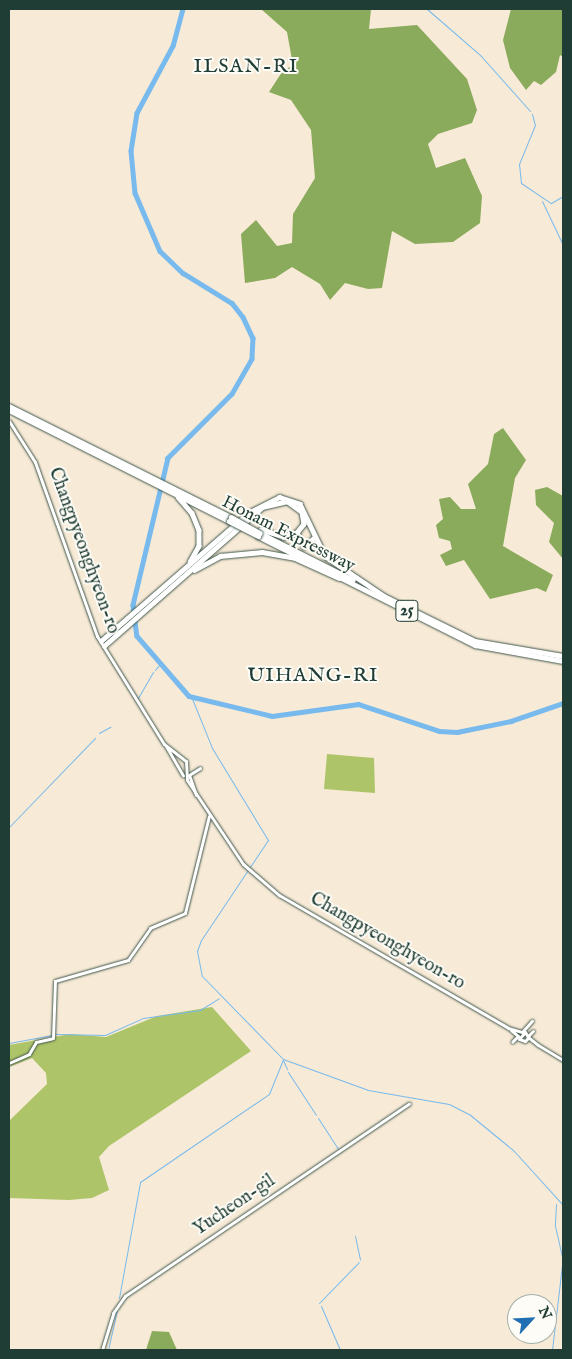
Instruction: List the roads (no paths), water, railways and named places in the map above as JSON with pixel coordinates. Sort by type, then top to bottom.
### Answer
[{"type":"highway","name":"Honam Expressway","points":[[9,406],[147,478]]},
{"type":"highway","name":"Honam Expressway","points":[[9,410],[475,641],[563,656]]},
{"type":"highway","points":[[174,491],[192,513],[200,538],[197,552],[175,581]]},
{"type":"highway","points":[[103,644],[150,606],[248,513],[273,499],[286,498],[300,504],[314,538],[334,563],[384,596]]},
{"type":"highway","points":[[103,644],[125,621],[262,507],[280,501],[299,507],[304,518],[298,533],[304,546],[314,538]]},
{"type":"highway","name":"Honam Expressway","points":[[260,533],[475,645],[563,661]]},
{"type":"highway","points":[[260,533],[284,537],[298,533]]},
{"type":"highway","points":[[175,581],[209,561],[247,552],[278,553],[347,580]]},
{"type":"main road","name":"Changpyeonghyeon-ro","points":[[9,421],[35,462],[103,644],[164,744],[186,761],[187,780],[197,798],[243,864],[279,895],[508,1028]]},
{"type":"main road","points":[[164,744],[187,780]]},
{"type":"main road","points":[[197,798],[189,775],[200,768]]},
{"type":"main road","points":[[9,1063],[29,1054],[36,1042],[53,1038],[55,981],[128,960],[152,926],[184,913],[209,816]]},
{"type":"main road","points":[[508,1028],[521,1029],[532,1021]]},
{"type":"main road","points":[[512,1042],[532,1021]]},
{"type":"main road","points":[[526,1037],[532,1021]]},
{"type":"main road","points":[[508,1028],[522,1032],[536,1044],[563,1060]]},
{"type":"main road","points":[[508,1028],[518,1036],[520,1041]]},
{"type":"main road","points":[[508,1028],[512,1042]]},
{"type":"main road","points":[[512,1042],[520,1041],[533,1031],[536,1044]]},
{"type":"main road","name":"Yucheon-gil","points":[[102,1350],[113,1313],[125,1296],[409,1104]]},
{"type":"waterway","points":[[183,9],[173,46],[137,113],[131,151],[135,193],[160,251],[183,273],[232,303],[243,317],[253,338],[252,359],[232,394],[168,458],[133,605],[137,636],[189,696],[272,716],[358,704],[439,731],[457,732],[511,721],[563,703]]},
{"type":"waterway","points":[[427,9],[481,56],[530,111]]},
{"type":"waterway","points":[[532,114],[535,125],[519,164],[521,183],[551,203],[563,196]]},
{"type":"waterway","points":[[542,201],[563,245]]},
{"type":"waterway","points":[[155,670],[159,665]]},
{"type":"waterway","points":[[138,698],[153,672]]},
{"type":"waterway","points":[[191,696],[212,748],[268,840],[201,940],[197,951],[202,976],[283,1059],[368,1090],[449,1104],[469,1114],[514,1151],[563,1205]]},
{"type":"waterway","points":[[99,733],[110,727]]},
{"type":"waterway","points":[[9,827],[95,738]]},
{"type":"waterway","points":[[56,1034],[105,1035],[143,1018],[200,1010],[219,998]]},
{"type":"waterway","points":[[9,1043],[52,1035]]},
{"type":"waterway","points":[[283,1060],[287,1069]]},
{"type":"waterway","points":[[119,1298],[140,1182],[269,1094],[283,1060]]},
{"type":"waterway","points":[[288,1072],[316,1115]]},
{"type":"waterway","points":[[318,1118],[338,1149]]},
{"type":"waterway","points":[[556,1204],[555,1226],[563,1262]]},
{"type":"waterway","points":[[355,1236],[360,1259]]},
{"type":"waterway","points":[[319,1303],[359,1262]]},
{"type":"waterway","points":[[552,1350],[562,1265]]},
{"type":"waterway","points":[[321,1306],[340,1350]]},
{"type":"waterway","points":[[108,1350],[117,1310]]},
{"type":"district","name":"ILSAN-RI","points":[[246,66]]},
{"type":"district","name":"UIHANG-RI","points":[[313,675]]}]
